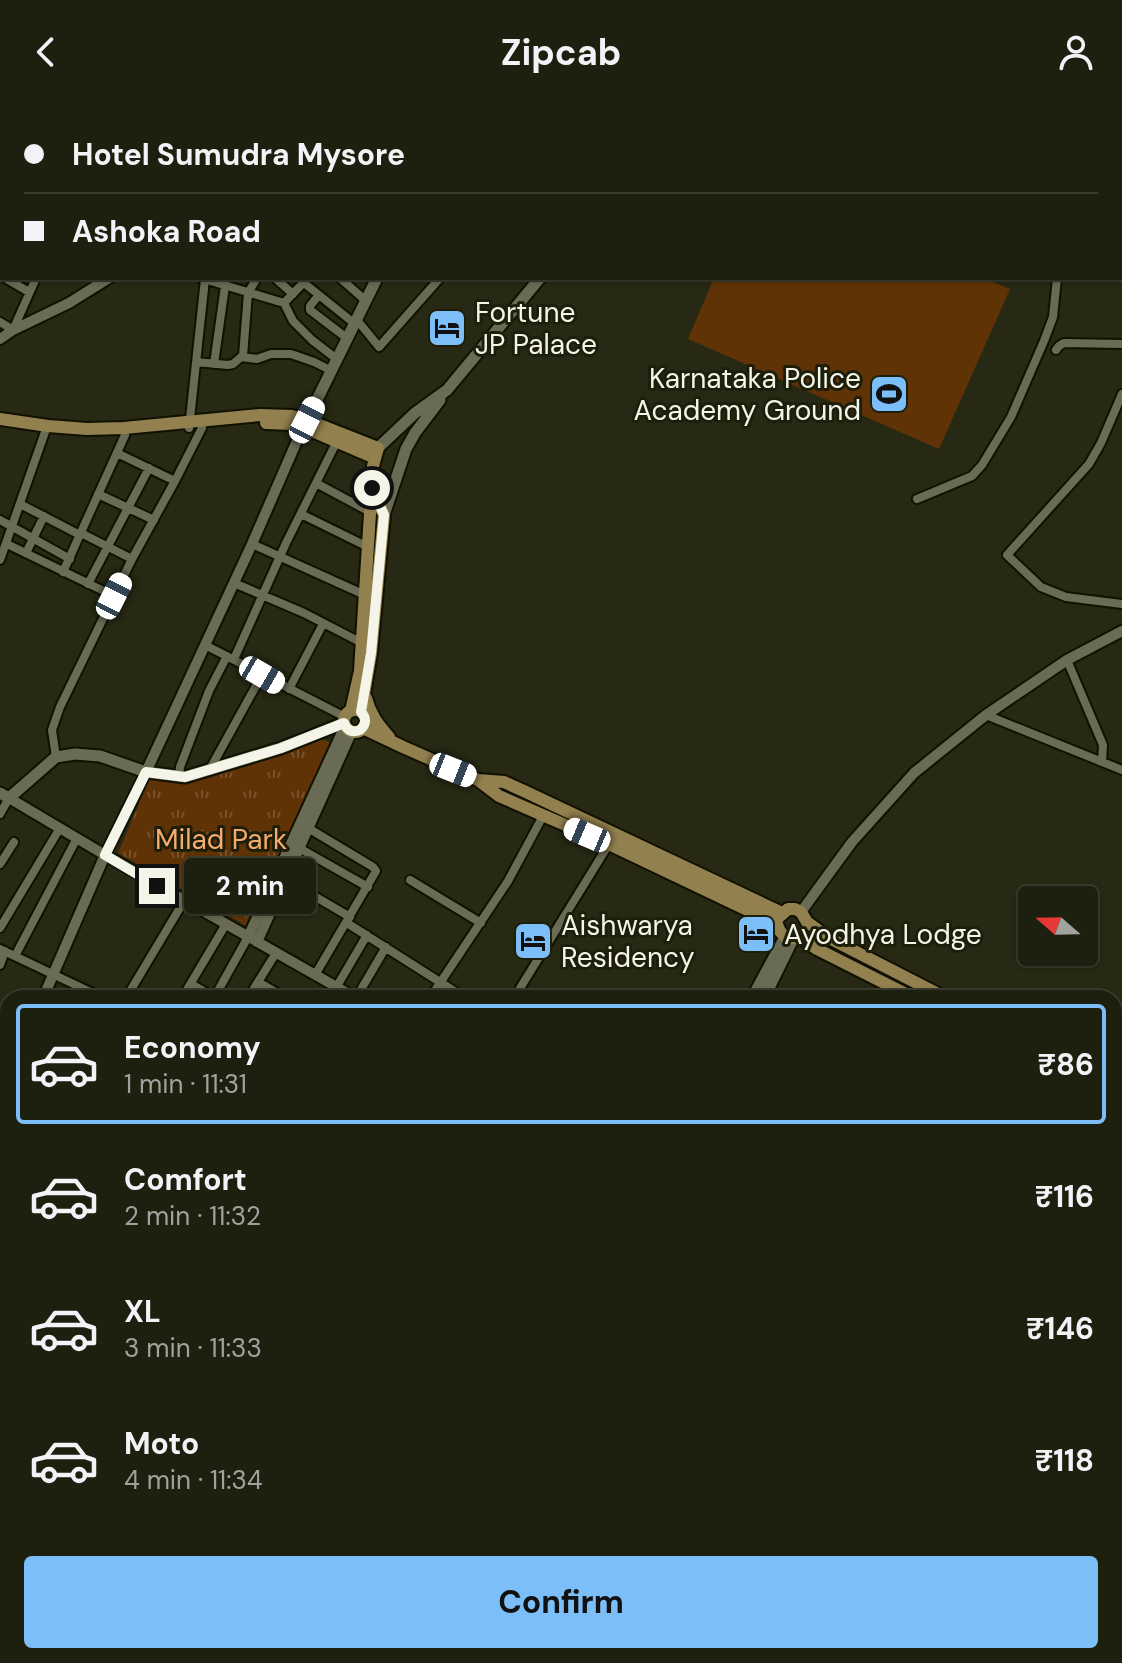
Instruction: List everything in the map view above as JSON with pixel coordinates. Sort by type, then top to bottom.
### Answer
[{"type":"main road","points":[[305,423],[376,280]]},
{"type":"main road","points":[[352,721],[359,676],[368,547],[377,513],[420,425],[538,280]]},
{"type":"main road","points":[[394,743],[375,721],[366,697],[377,513],[372,488],[376,453],[415,413],[447,390]]},
{"type":"main road","points":[[0,419],[87,429],[305,423],[376,453]]},
{"type":"main road","points":[[305,423],[337,441],[376,453]]},
{"type":"main road","points":[[0,426],[84,437],[194,426]]},
{"type":"main road","points":[[352,721],[366,683]]},
{"type":"main road","points":[[5,796],[56,757],[75,754],[100,756],[146,772],[185,777],[281,748],[352,721],[478,780],[499,796],[780,918]]},
{"type":"main road","points":[[478,780],[504,782],[780,918]]},
{"type":"main road","points":[[898,990],[779,931],[780,918],[788,909],[795,909],[829,938],[930,990]]},
{"type":"main road","points":[[757,990],[792,937]]},
{"type":"main road","points":[[768,990],[792,937]]},
{"type":"street","points":[[9,280],[29,292]]},
{"type":"street","points":[[13,330],[35,280]]},
{"type":"street","points":[[90,280],[98,285]]},
{"type":"street","points":[[0,339],[106,280]]},
{"type":"street","points":[[56,757],[52,730],[60,707],[132,559],[175,481],[194,426],[203,280]]},
{"type":"street","points":[[196,362],[233,364],[243,356],[248,293],[256,280]]},
{"type":"street","points":[[277,280],[293,294]]},
{"type":"street","points":[[284,303],[306,280],[319,295],[356,322],[379,347],[438,280]]},
{"type":"street","points":[[342,280],[366,301]]},
{"type":"street","points":[[917,499],[972,476],[982,465],[1011,417],[1044,341],[1053,317],[1057,280]]},
{"type":"street","points":[[214,364],[221,283],[284,303],[293,321],[335,366]]},
{"type":"street","points":[[319,295],[310,310],[348,339]]},
{"type":"street","points":[[0,322],[13,330]]},
{"type":"street","points":[[1056,350],[1064,343],[1122,344]]},
{"type":"street","points":[[243,356],[257,359],[271,354],[291,354],[335,366]]},
{"type":"street","points":[[1122,394],[1089,464],[1007,555],[1041,587],[1066,597],[1122,604]]},
{"type":"street","points":[[46,990],[105,855],[234,583],[305,423]]},
{"type":"street","points":[[45,432],[3,551],[26,553],[114,596]]},
{"type":"street","points":[[63,572],[125,435]]},
{"type":"street","points":[[179,776],[209,691],[231,657],[263,595],[337,441]]},
{"type":"street","points":[[117,453],[175,481]]},
{"type":"street","points":[[88,584],[149,468]]},
{"type":"street","points":[[316,483],[377,513]]},
{"type":"street","points":[[98,494],[154,520]]},
{"type":"street","points":[[20,504],[132,559]]},
{"type":"street","points":[[301,514],[368,547]]},
{"type":"street","points":[[26,553],[44,516]]},
{"type":"street","points":[[0,520],[70,559]]},
{"type":"street","points":[[252,544],[365,595]]},
{"type":"street","points":[[234,583],[304,613],[362,643]]},
{"type":"street","points":[[289,689],[323,624]]},
{"type":"street","points":[[804,917],[852,842],[914,773],[986,715],[1067,660],[1122,631]]},
{"type":"street","points":[[205,645],[352,721],[252,940]]},
{"type":"street","points":[[1067,660],[1103,745],[1102,762]]},
{"type":"street","points":[[210,770],[262,675]]},
{"type":"street","points":[[986,715],[1122,770]]},
{"type":"street","points":[[0,814],[5,796],[341,990]]},
{"type":"street","points":[[436,990],[508,881],[543,816]]},
{"type":"street","points":[[220,990],[285,879],[299,848],[304,826]]},
{"type":"street","points":[[304,826],[373,867],[375,874],[315,975]]},
{"type":"street","points":[[0,928],[60,828]]},
{"type":"street","points":[[15,956],[77,838]]},
{"type":"street","points":[[0,864],[14,842]]},
{"type":"street","points":[[519,990],[609,844]]},
{"type":"street","points":[[299,848],[368,887]]},
{"type":"street","points":[[285,879],[452,990]]},
{"type":"street","points":[[410,880],[481,923]]},
{"type":"street","points":[[131,990],[184,901]]},
{"type":"street","points":[[187,990],[226,924]]},
{"type":"street","points":[[334,990],[367,935]]},
{"type":"street","points":[[361,990],[386,947]]},
{"type":"street","points":[[0,965],[3,950],[88,990]]},
{"type":"street","points":[[253,990],[276,953]]},
{"type":"street","points":[[258,982],[272,990]]},
{"type":"street","points":[[191,984],[201,990]]},
{"type":"green space","name":"Karnataka Police Academy Ground","points":[[713,280],[988,280],[1010,289],[939,449],[688,339]]},
{"type":"green space","name":"Milad Park","points":[[321,739],[334,744],[250,928],[118,853],[150,778],[190,782]]},
{"type":"place","name":"Fortune JP Palace","points":[[447,328]]},
{"type":"place","name":"Karnataka Police Academy Ground","points":[[889,394]]},
{"type":"place","name":"Ayodhya Lodge","points":[[756,934]]},
{"type":"place","name":"Aishwarya Residency","points":[[533,941]]},
{"type":"route","points":[[157,886],[105,855],[146,772],[185,777],[281,748],[344,723],[356,732],[365,725],[361,712],[371,653],[384,515],[372,488]]}]
